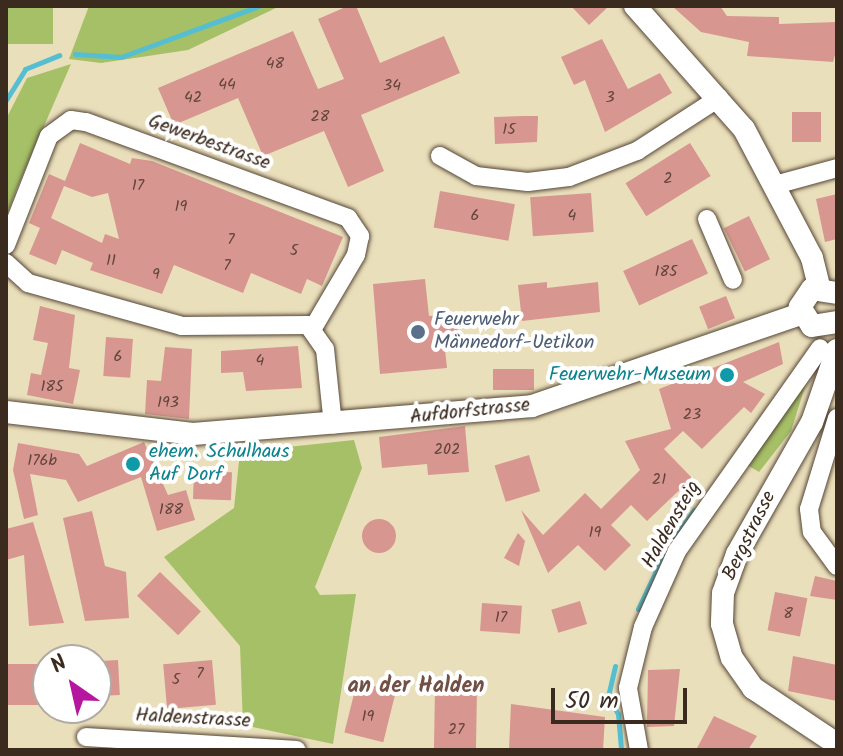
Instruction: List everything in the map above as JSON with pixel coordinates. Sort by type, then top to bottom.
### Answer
[{"type":"street","name":"Bergstrasse","points":[[635,6],[719,98],[775,185],[828,290],[802,299],[822,333],[825,383],[812,422],[737,554],[723,593],[722,624],[732,658],[753,688],[837,744]]},
{"type":"street","points":[[440,156],[476,176],[528,182],[569,177],[637,151],[719,98]]},
{"type":"street","name":"Gewerbestrasse","points":[[6,245],[49,136],[71,120],[86,122],[348,218],[360,236],[356,255],[313,328]]},
{"type":"street","points":[[775,185],[837,168]]},
{"type":"street","points":[[707,219],[733,280]]},
{"type":"street","points":[[6,263],[28,283],[182,326],[224,330],[290,321],[313,328],[325,349],[333,425]]},
{"type":"street","name":"Aufdorfstrasse","points":[[6,412],[83,426],[234,432],[532,406],[697,353],[822,333]]},
{"type":"street","name":"Haldensteig","points":[[639,750],[628,688],[643,627],[677,551],[822,333]]},
{"type":"street","points":[[837,418],[832,466],[809,509],[812,532],[837,566]]},
{"type":"street","name":"Haldenstrasse","points":[[86,737],[297,750]]},
{"type":"green space","points":[[6,6],[53,6],[53,44],[6,44]]},
{"type":"green space","points":[[89,6],[280,6],[188,50],[101,63],[69,59]]},
{"type":"green space","points":[[71,64],[6,217],[6,119],[27,78]]},
{"type":"green space","points":[[810,371],[791,431],[759,472],[747,465]]},
{"type":"green space","points":[[354,440],[362,468],[315,587],[320,595],[356,594],[333,744],[243,725],[240,646],[164,557],[234,508],[240,452]]},
{"type":"building","points":[[348,6],[356,6],[380,63],[444,36],[460,73],[361,115],[384,171],[348,187],[324,131],[263,156],[238,98],[174,125],[158,88],[293,31],[318,89],[344,79],[318,19]]},
{"type":"building","points":[[571,6],[609,6],[589,25]]},
{"type":"building","points":[[672,6],[720,6],[727,16],[779,17],[779,24],[837,22],[837,48],[833,62],[747,56],[749,42],[701,32]]},
{"type":"building","points":[[602,39],[628,89],[660,73],[672,93],[605,132],[585,80],[574,85],[561,57]]},
{"type":"building","points":[[792,112],[821,112],[821,142],[792,142]]},
{"type":"building","points":[[538,116],[537,142],[495,144],[494,117]]},
{"type":"building","points":[[80,143],[130,164],[132,158],[152,161],[343,237],[322,286],[307,279],[301,294],[251,273],[243,293],[174,265],[162,294],[90,270],[93,263],[62,250],[56,265],[29,254],[40,228],[29,223],[49,174],[65,181]],"holes":[[[64,186],[92,197],[108,193],[119,239],[105,234],[102,243],[51,218]]]},
{"type":"building","points":[[690,143],[711,176],[646,216],[626,183]]},
{"type":"building","points":[[440,191],[515,204],[508,241],[434,227]]},
{"type":"building","points":[[591,193],[594,232],[533,236],[530,197]]},
{"type":"building","points":[[837,194],[837,239],[825,242],[816,199]]},
{"type":"building","points":[[749,216],[770,259],[745,271],[724,228]]},
{"type":"building","points":[[692,239],[708,273],[639,306],[623,271]]},
{"type":"building","name":"Feuerwehr Männedorf-Uetikon","points":[[425,279],[429,316],[456,313],[459,348],[445,350],[447,368],[380,374],[373,284]]},
{"type":"building","points":[[547,282],[547,288],[598,282],[600,312],[522,321],[518,285]]},
{"type":"building","points":[[726,296],[735,318],[708,329],[699,307]]},
{"type":"building","points":[[40,306],[75,315],[69,368],[80,370],[73,404],[27,395],[31,373],[41,375],[48,343],[33,340]]},
{"type":"building","points":[[106,337],[133,339],[130,378],[103,376]]},
{"type":"building","points":[[779,342],[783,364],[743,382],[765,394],[751,413],[744,407],[702,449],[683,431],[664,449],[692,478],[647,521],[631,505],[611,525],[631,545],[605,571],[578,545],[548,573],[521,510],[543,535],[585,493],[601,509],[640,470],[625,441],[671,429],[659,389]]},
{"type":"building","points":[[298,346],[302,388],[246,391],[243,372],[221,373],[221,351]]},
{"type":"building","points":[[165,347],[192,349],[189,419],[145,414],[147,380],[161,381]]},
{"type":"building","points":[[493,369],[534,369],[534,390],[493,390]]},
{"type":"building","points":[[465,426],[469,472],[428,475],[427,464],[382,468],[379,437]]},
{"type":"building","points":[[144,442],[168,495],[186,490],[195,520],[157,531],[141,477],[78,502],[66,480],[30,474],[38,515],[24,519],[13,470],[18,443],[79,454],[87,466]]},
{"type":"building","points":[[529,455],[540,491],[506,502],[495,466]]},
{"type":"building","points":[[194,471],[232,472],[231,500],[193,499]]},
{"type":"building","points":[[92,511],[105,566],[126,572],[129,618],[85,621],[63,518]]},
{"type":"building","points":[[379,519],[391,524],[396,536],[391,548],[379,553],[367,548],[362,536],[367,524]]},
{"type":"building","points":[[33,522],[64,623],[29,626],[24,555],[6,560],[6,529]]},
{"type":"building","points":[[518,533],[525,541],[519,566],[504,558]]},
{"type":"building","points":[[160,572],[201,612],[178,635],[137,596]]},
{"type":"building","points":[[815,576],[837,581],[837,600],[810,596]]},
{"type":"building","points":[[775,592],[807,598],[800,637],[768,630]]},
{"type":"building","points":[[580,601],[587,624],[558,633],[551,610]]},
{"type":"building","points":[[482,603],[522,606],[520,634],[480,631]]},
{"type":"building","points":[[793,656],[837,665],[837,701],[788,691]]},
{"type":"building","points":[[112,660],[118,660],[120,695],[112,695]]},
{"type":"building","points":[[212,660],[216,705],[167,709],[163,664]]},
{"type":"building","points":[[6,664],[32,664],[32,705],[6,705]]},
{"type":"building","points":[[680,669],[674,726],[647,727],[648,670]]},
{"type":"building","points":[[357,682],[396,692],[383,742],[344,732]]},
{"type":"building","points":[[435,689],[477,690],[476,750],[434,750]]},
{"type":"building","points":[[511,704],[605,717],[603,750],[509,750]]},
{"type":"building","points":[[714,716],[757,736],[748,750],[696,750]]},
{"type":"waterway","points":[[75,54],[121,57],[259,6]]},
{"type":"waterway","points":[[6,100],[25,69],[59,55]]},
{"type":"waterway","points":[[675,537],[694,510]]},
{"type":"waterway","points":[[638,609],[663,556]]},
{"type":"waterway","points":[[615,666],[608,696],[618,714],[621,750]]},
{"type":"place","name":"Feuerwehr Männedorf-Uetikon","points":[[418,332]]},
{"type":"place","name":"Feuerwehr-Museum","points":[[727,375]]},
{"type":"place","name":"ehem. Schulhaus Auf Dorf","points":[[133,464]]},
{"type":"district","name":"an der Halden","points":[[416,687]]}]
